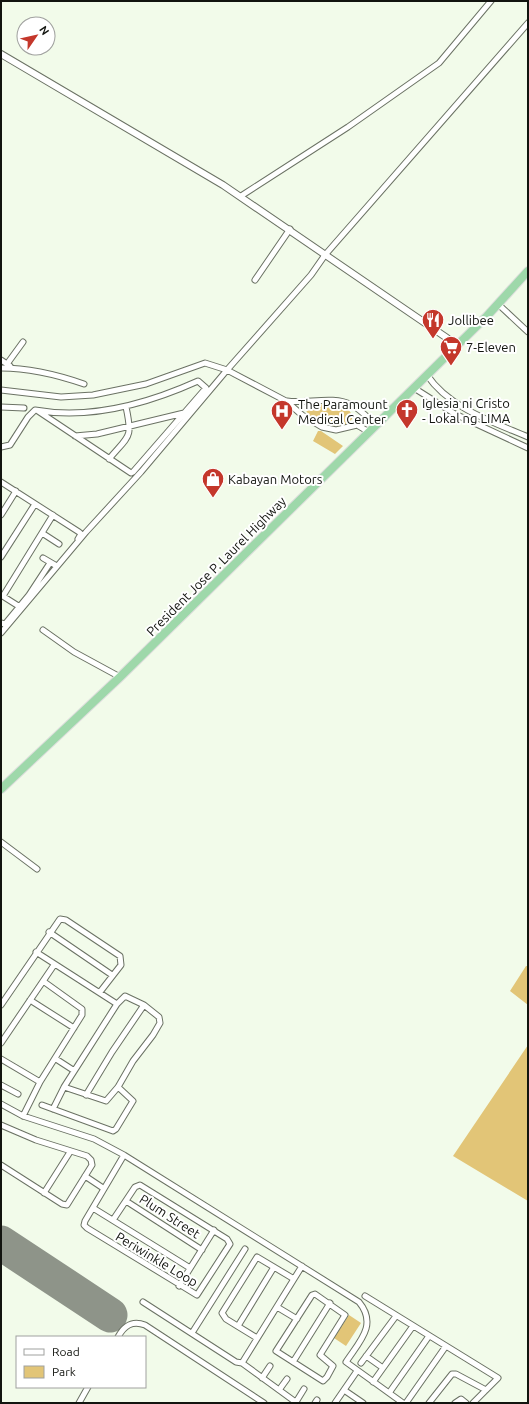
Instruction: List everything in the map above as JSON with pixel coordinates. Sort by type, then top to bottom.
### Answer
[{"type":"highway","name":"President Jose P. Laurel Highway","points":[[1,789],[120,677],[414,388],[528,272]]},
{"type":"street","points":[[241,196],[348,127],[439,63],[489,2]]},
{"type":"street","points":[[1,633],[86,532],[142,472],[227,370],[311,275],[325,255],[528,23]]},
{"type":"street","points":[[1,54],[241,196],[447,338],[456,346]]},
{"type":"street","points":[[255,280],[290,229]]},
{"type":"street","points":[[498,304],[528,332]]},
{"type":"street","points":[[7,364],[22,342]]},
{"type":"street","points":[[1,360],[12,368]]},
{"type":"street","points":[[1,390],[61,397],[93,395],[146,384],[205,363],[227,370],[286,401],[302,415],[322,427],[336,430],[357,425],[369,432]]},
{"type":"street","points":[[1,368],[12,368],[66,378],[84,384]]},
{"type":"street","points":[[427,375],[432,383],[446,396],[472,412],[528,437]]},
{"type":"street","points":[[1,447],[10,445],[32,412],[38,411],[57,414],[89,412],[126,407],[170,393],[200,381],[206,388],[133,472],[128,472],[38,411]]},
{"type":"street","points":[[414,388],[455,414],[528,448]]},
{"type":"street","points":[[286,401],[330,401],[347,403],[355,407],[376,425]]},
{"type":"street","points":[[1,407],[24,408]]},
{"type":"street","points":[[109,459],[130,435],[126,407]]},
{"type":"street","points":[[75,436],[130,427],[185,413]]},
{"type":"street","points":[[55,423],[57,414]]},
{"type":"street","points":[[510,440],[514,431]]},
{"type":"street","points":[[1,482],[79,532],[80,537],[72,546]]},
{"type":"street","points":[[1,515],[16,491]]},
{"type":"street","points":[[1,557],[35,504]]},
{"type":"street","points":[[20,607],[2,595],[53,515]]},
{"type":"street","points":[[42,533],[59,544]]},
{"type":"street","points":[[1,623],[5,624],[20,607],[53,564],[43,558]]},
{"type":"street","points":[[43,630],[74,652],[120,677]]},
{"type":"street","points":[[1,842],[36,869]]},
{"type":"street","points":[[1,1004],[60,918],[66,920],[120,956],[121,964],[100,992]]},
{"type":"street","points":[[49,932],[112,975]]},
{"type":"street","points":[[36,952],[54,965],[100,992],[117,1004]]},
{"type":"street","points":[[1,1043],[54,965]]},
{"type":"street","points":[[23,1116],[40,1082],[56,1059],[82,1015],[82,1009],[44,981]]},
{"type":"street","points":[[53,1109],[64,1087],[73,1070],[117,1004],[125,996],[144,1005],[159,1017],[160,1024],[133,1061],[118,1087],[106,1101],[64,1087]]},
{"type":"street","points":[[30,1000],[74,1028]]},
{"type":"street","points":[[86,1095],[112,1052],[144,1005]]},
{"type":"street","points":[[1,1059],[40,1082]]},
{"type":"street","points":[[56,1059],[73,1070]]},
{"type":"street","points":[[1,1085],[18,1094]]},
{"type":"street","points":[[42,1105],[113,1131],[116,1129],[133,1101],[118,1087]]},
{"type":"street","points":[[1,1104],[23,1116],[94,1139],[124,1155],[359,1302],[365,1309],[368,1319],[366,1330],[346,1362],[403,1403]]},
{"type":"street","points":[[1,1125],[15,1132],[70,1152],[87,1156],[91,1160],[92,1165],[67,1205],[62,1204],[1,1165]]},
{"type":"street","points":[[44,1193],[70,1152]]},
{"type":"street","points":[[124,1155],[103,1188],[93,1208],[190,1268]]},
{"type":"street","points":[[85,1176],[103,1188]]},
{"type":"street","name":"Periwinkle Loop","points":[[93,1208],[84,1225],[86,1228],[179,1286],[195,1295],[198,1294],[230,1244],[227,1238],[137,1185],[126,1201]]},
{"type":"street","points":[[113,1220],[126,1201]]},
{"type":"street","name":"Plum Street","points":[[126,1201],[202,1250]]},
{"type":"street","points":[[179,1286],[214,1230]]},
{"type":"street","points":[[192,1333],[246,1249]]},
{"type":"street","points":[[257,1338],[238,1326],[222,1313],[257,1257],[294,1279]]},
{"type":"street","points":[[242,1362],[302,1266]]},
{"type":"street","points":[[238,1326],[274,1267]]},
{"type":"street","points":[[312,1295],[318,1295],[330,1303],[345,1315],[320,1355],[333,1366],[323,1381],[276,1351],[312,1295]]},
{"type":"street","points":[[365,1296],[498,1378],[474,1403]]},
{"type":"street","points":[[143,1302],[236,1362],[242,1362],[296,1403],[304,1389]]},
{"type":"street","points":[[293,1362],[330,1303]]},
{"type":"street","points":[[277,1306],[297,1319]]},
{"type":"street","points":[[361,1363],[396,1316]]},
{"type":"street","points":[[119,1336],[130,1324],[138,1323],[145,1325],[264,1403]]},
{"type":"street","points":[[373,1382],[413,1326]]},
{"type":"street","points":[[389,1393],[429,1336]]},
{"type":"street","points":[[406,1403],[446,1346]]},
{"type":"street","points":[[366,1356],[383,1368]]},
{"type":"street","points":[[262,1378],[270,1366]]},
{"type":"street","points":[[335,1403],[357,1371]]},
{"type":"street","points":[[429,1403],[452,1374],[456,1374],[486,1390]]},
{"type":"street","points":[[279,1390],[287,1378]]},
{"type":"street","points":[[79,1403],[87,1388]]},
{"type":"street","points":[[344,1390],[363,1403]]},
{"type":"street","points":[[455,1403],[461,1399],[466,1403]]},
{"type":"green space","points":[[326,404],[341,406],[351,413],[352,419],[341,426],[327,425],[314,419],[305,409],[306,406]]},
{"type":"green space","points":[[318,431],[321,431],[343,446],[335,454],[313,441]]},
{"type":"green space","points":[[526,966],[528,966],[528,1005],[510,991]]},
{"type":"green space","points":[[528,1045],[528,1201],[453,1156]]},
{"type":"green space","points":[[349,1315],[361,1323],[346,1346],[334,1338]]},
{"type":"runway","points":[[1,1243],[110,1315]]},
{"type":"place","name":"Jollibee","points":[[433,340]]},
{"type":"place","name":"7-Eleven","points":[[451,366]]},
{"type":"place","name":"The Paramount Medical Center","points":[[282,430]]},
{"type":"place","name":"Iglesia ni Cristo - Lokal ng LIMA","points":[[407,430]]},
{"type":"place","name":"Kabayan Motors","points":[[213,498]]}]
